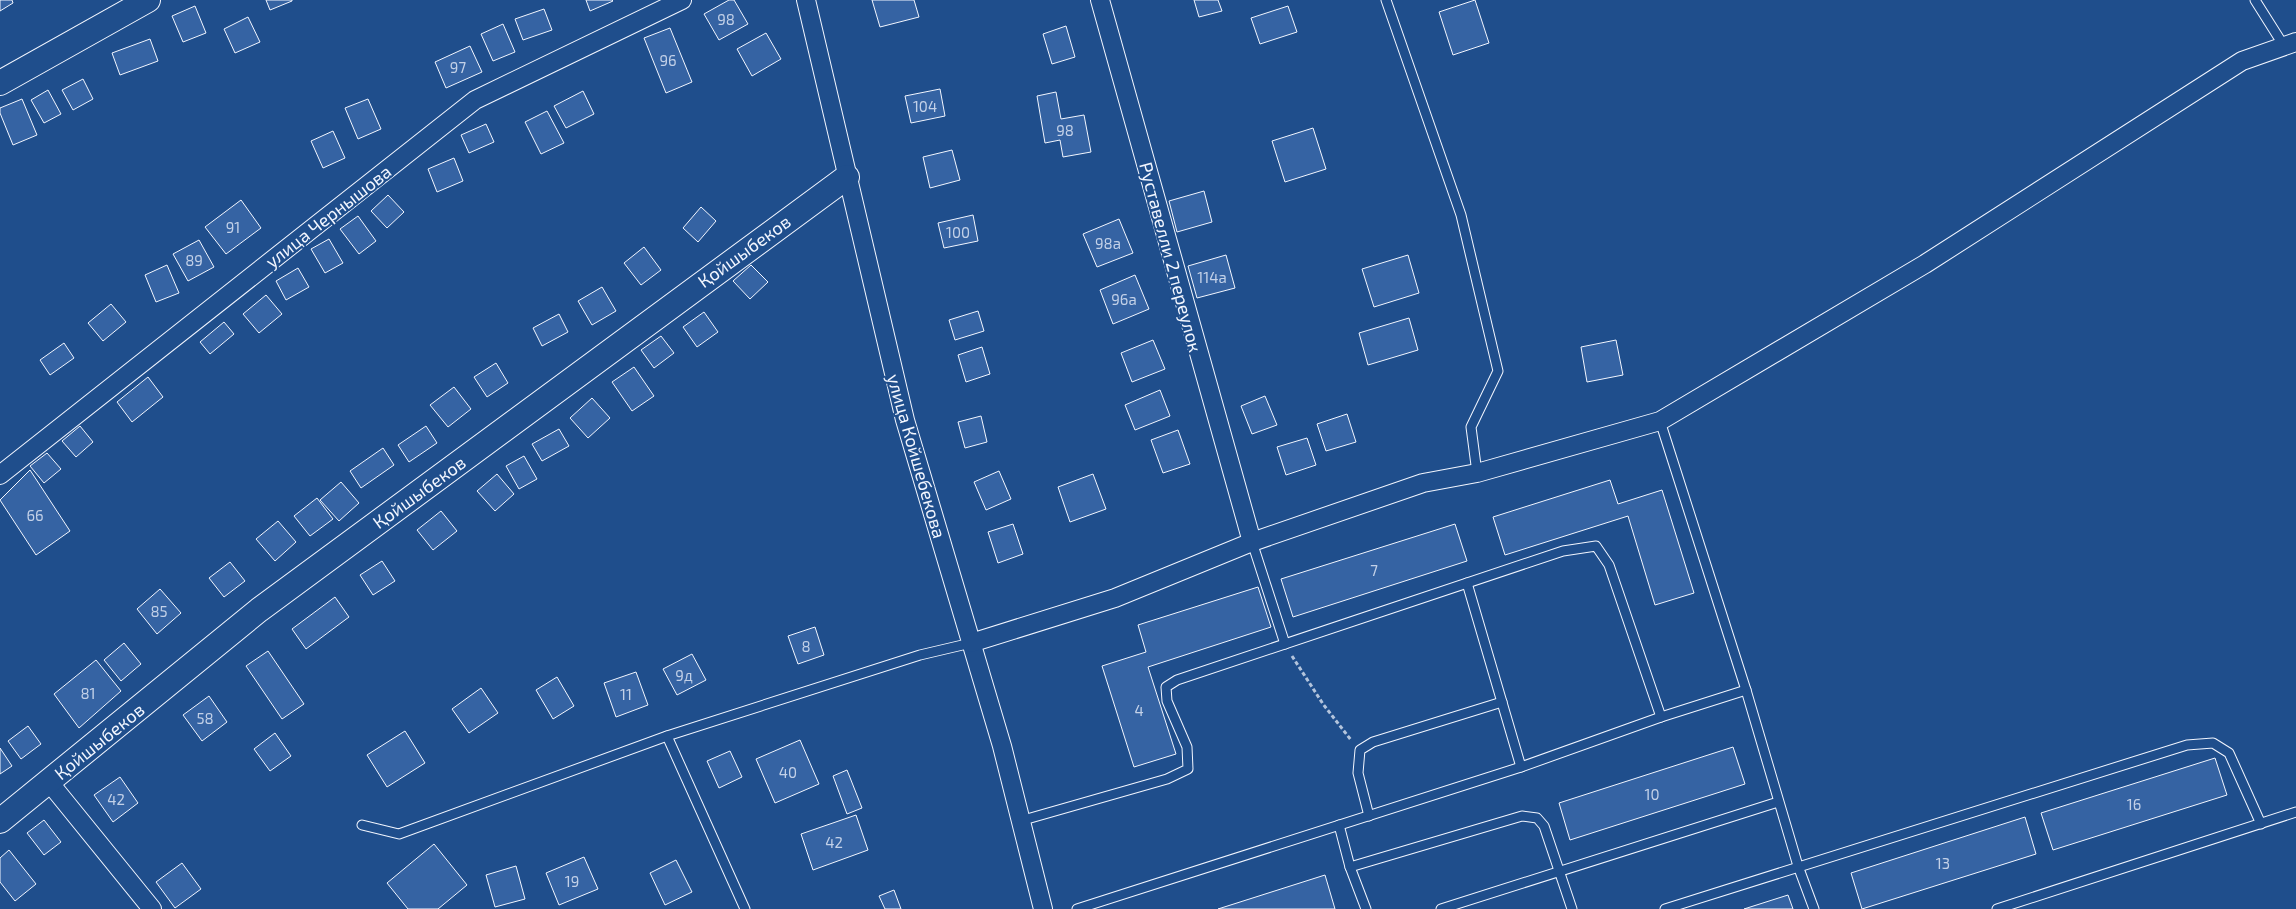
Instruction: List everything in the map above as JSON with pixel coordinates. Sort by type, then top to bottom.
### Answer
[{"type":"street","points":[[0,83],[148,0]]},
{"type":"street","name":"улица Чернышова","points":[[0,475],[475,100],[682,0]]},
{"type":"street","name":"улица Койшебекова","points":[[806,0],[905,420],[1002,746],[1043,909]]},
{"type":"street","name":"Руставелли 2 переулок","points":[[1100,0],[1242,514],[1252,542]]},
{"type":"street","points":[[971,643],[1116,598],[1252,542],[1423,483],[1477,473],[1660,421],[1925,264],[2242,61],[2290,44]]},
{"type":"street","name":"Қойшыбеков","points":[[0,821],[259,610],[848,176]]},
{"type":"street","points":[[49,782],[152,909]]},
{"type":"lane","points":[[1386,0],[1461,215],[1498,371],[1471,427],[1477,473]]},
{"type":"lane","points":[[2255,0],[2290,44]]},
{"type":"lane","points":[[1660,421],[1746,690],[1798,866],[1814,909]]},
{"type":"lane","points":[[1252,542],[1285,644]]},
{"type":"lane","points":[[1020,821],[1167,779],[1188,769],[1187,747],[1167,701],[1166,686],[1176,680],[1563,551],[1596,546],[1609,564],[1661,716]]},
{"type":"lane","points":[[1467,583],[1521,767]]},
{"type":"lane","points":[[362,825],[399,834],[667,736],[920,655],[971,643]]},
{"type":"lane","points":[[1077,909],[1521,767],[1661,716],[1746,690]]},
{"type":"lane","points":[[1369,816],[1358,773],[1360,750],[1373,742],[1502,702]]},
{"type":"lane","points":[[667,736],[745,909]]},
{"type":"lane","points":[[1665,909],[2187,745],[2213,743],[2229,753],[2261,824]]},
{"type":"lane","points":[[1441,909],[1778,802]]},
{"type":"lane","points":[[1997,909],[2296,812]]},
{"type":"lane","points":[[1350,867],[1522,816],[1538,818],[1544,826],[1572,909]]},
{"type":"lane","points":[[1339,825],[1350,867],[1366,909]]},
{"type":"path","points":[[1285,644],[1328,711],[1360,750]]},
{"type":"building","points":[[0,0],[12,0],[13,3],[0,11]]},
{"type":"building","points":[[266,0],[292,0],[292,1],[270,10]]},
{"type":"building","points":[[586,0],[612,0],[613,1],[590,11]]},
{"type":"building","points":[[729,0],[734,0],[748,24],[719,40],[704,14]]},
{"type":"building","points":[[872,0],[914,0],[919,17],[880,27]]},
{"type":"building","points":[[1194,0],[1218,0],[1222,11],[1199,17]]},
{"type":"building","points":[[1475,0],[1489,43],[1453,55],[1439,12]]},
{"type":"building","points":[[195,6],[206,33],[183,42],[172,16]]},
{"type":"building","points":[[1288,6],[1297,32],[1260,44],[1251,18]]},
{"type":"building","points":[[544,9],[552,30],[523,40],[515,19]]},
{"type":"building","points":[[248,17],[260,42],[235,53],[224,29]]},
{"type":"building","points":[[503,24],[515,52],[493,61],[481,34]]},
{"type":"building","points":[[1066,26],[1075,57],[1052,64],[1043,34]]},
{"type":"building","points":[[670,28],[692,82],[666,93],[644,38]]},
{"type":"building","points":[[766,33],[781,59],[752,76],[737,49]]},
{"type":"building","points":[[150,39],[158,61],[120,75],[112,53]]},
{"type":"building","points":[[470,46],[482,72],[446,88],[435,62]]},
{"type":"building","points":[[83,79],[93,99],[73,110],[62,90]]},
{"type":"building","points":[[940,89],[945,116],[911,123],[905,96]]},
{"type":"building","points":[[48,90],[61,114],[44,123],[31,100]]},
{"type":"building","points":[[583,91],[594,114],[566,128],[554,106]]},
{"type":"building","points":[[1056,92],[1061,119],[1084,115],[1091,152],[1063,157],[1060,140],[1045,143],[1037,96]]},
{"type":"building","points":[[22,99],[37,135],[13,145],[0,113],[0,108]]},
{"type":"building","points":[[368,99],[381,129],[358,139],[345,108]]},
{"type":"building","points":[[547,111],[564,143],[541,154],[525,122]]},
{"type":"building","points":[[486,124],[494,142],[469,153],[461,135]]},
{"type":"building","points":[[1313,128],[1326,169],[1285,182],[1272,141]]},
{"type":"building","points":[[333,131],[345,158],[323,168],[311,141]]},
{"type":"building","points":[[952,150],[960,180],[930,188],[923,157]]},
{"type":"building","points":[[454,158],[463,181],[437,192],[428,169]]},
{"type":"building","points":[[1204,191],[1212,222],[1177,232],[1169,201]]},
{"type":"building","points":[[388,195],[404,212],[387,228],[371,211]]},
{"type":"building","points":[[241,200],[261,228],[226,254],[205,227]]},
{"type":"building","points":[[701,207],[716,221],[698,242],[683,228]]},
{"type":"building","points":[[973,215],[978,241],[944,248],[938,223]]},
{"type":"building","points":[[358,216],[376,241],[359,254],[340,229]]},
{"type":"building","points":[[1119,219],[1133,253],[1097,267],[1083,234]]},
{"type":"building","points":[[329,239],[343,263],[325,273],[311,249]]},
{"type":"building","points":[[199,240],[214,267],[188,281],[173,254]]},
{"type":"building","points":[[644,247],[661,270],[641,285],[624,263]]},
{"type":"building","points":[[1226,255],[1235,288],[1197,298],[1188,266]]},
{"type":"building","points":[[1408,255],[1419,293],[1374,307],[1362,269]]},
{"type":"building","points":[[167,265],[179,293],[156,302],[145,275]]},
{"type":"building","points":[[751,265],[768,282],[750,299],[733,281]]},
{"type":"building","points":[[298,268],[309,287],[286,300],[276,281]]},
{"type":"building","points":[[1135,275],[1149,309],[1113,324],[1100,290]]},
{"type":"building","points":[[602,287],[616,311],[592,325],[578,301]]},
{"type":"building","points":[[266,295],[282,314],[259,333],[243,314]]},
{"type":"building","points":[[111,304],[126,322],[103,341],[88,323]]},
{"type":"building","points":[[978,311],[984,331],[955,340],[949,320]]},
{"type":"building","points":[[704,312],[718,332],[697,347],[683,327]]},
{"type":"building","points":[[559,314],[568,332],[542,346],[533,328]]},
{"type":"building","points":[[1409,318],[1418,350],[1368,365],[1359,333]]},
{"type":"building","points":[[224,322],[234,334],[210,354],[200,342]]},
{"type":"building","points":[[661,336],[674,353],[654,368],[641,350]]},
{"type":"building","points":[[1153,340],[1165,369],[1132,382],[1121,353]]},
{"type":"building","points":[[1616,340],[1623,375],[1587,382],[1581,347]]},
{"type":"building","points":[[64,343],[74,358],[50,375],[40,360]]},
{"type":"building","points":[[982,347],[990,374],[966,382],[958,355]]},
{"type":"building","points":[[496,363],[508,383],[487,397],[474,377]]},
{"type":"building","points":[[634,367],[654,396],[632,411],[612,382]]},
{"type":"building","points":[[148,377],[163,397],[132,422],[117,402]]},
{"type":"building","points":[[454,387],[471,409],[448,427],[430,405]]},
{"type":"building","points":[[1160,390],[1170,416],[1135,430],[1125,405]]},
{"type":"building","points":[[1265,396],[1277,425],[1252,434],[1241,406]]},
{"type":"building","points":[[592,398],[610,418],[588,438],[570,418]]},
{"type":"building","points":[[1347,414],[1356,442],[1326,451],[1317,424]]},
{"type":"building","points":[[981,416],[987,442],[965,448],[958,422]]},
{"type":"building","points":[[80,426],[93,442],[76,457],[62,441]]},
{"type":"building","points":[[426,426],[437,443],[409,462],[398,445]]},
{"type":"building","points":[[559,429],[569,446],[542,461],[532,444]]},
{"type":"building","points":[[1178,430],[1190,464],[1163,473],[1151,440]]},
{"type":"building","points":[[1307,438],[1316,465],[1286,475],[1277,447]]},
{"type":"building","points":[[383,448],[394,465],[361,488],[350,471]]},
{"type":"building","points":[[47,453],[61,469],[44,483],[30,466]]},
{"type":"building","points":[[524,456],[537,479],[519,489],[506,466]]},
{"type":"building","points":[[30,470],[70,531],[36,555],[0,500]]},
{"type":"building","points":[[999,471],[1011,499],[986,510],[974,482]]},
{"type":"building","points":[[497,474],[514,494],[495,511],[477,491]]},
{"type":"building","points":[[1093,474],[1106,509],[1070,522],[1058,487]]},
{"type":"building","points":[[1610,480],[1618,504],[1662,490],[1694,593],[1655,605],[1628,516],[1505,555],[1493,517]]},
{"type":"building","points":[[341,482],[359,503],[339,521],[320,500]]},
{"type":"building","points":[[317,498],[333,519],[310,536],[294,516]]},
{"type":"building","points":[[441,511],[457,531],[433,550],[417,530]]},
{"type":"building","points":[[278,521],[296,542],[275,561],[256,539]]},
{"type":"building","points":[[1013,524],[1023,554],[998,563],[988,532]]},
{"type":"building","points":[[1455,524],[1467,561],[1293,617],[1281,579]]},
{"type":"building","points":[[382,561],[395,581],[373,595],[360,575]]},
{"type":"building","points":[[230,562],[245,581],[224,597],[209,578]]},
{"type":"building","points":[[1258,587],[1271,627],[1148,667],[1176,754],[1134,767],[1102,666],[1146,652],[1138,625]]},
{"type":"building","points":[[160,589],[181,613],[157,634],[137,609]]},
{"type":"building","points":[[335,597],[349,617],[306,649],[292,629]]},
{"type":"building","points":[[815,627],[824,655],[798,664],[788,636]]},
{"type":"building","points":[[124,643],[141,664],[121,681],[104,660]]},
{"type":"building","points":[[268,651],[304,704],[282,719],[246,666]]},
{"type":"building","points":[[692,654],[706,680],[677,695],[663,669]]},
{"type":"building","points":[[96,660],[121,691],[79,728],[54,694]]},
{"type":"building","points":[[636,672],[648,705],[616,717],[604,683]]},
{"type":"building","points":[[557,677],[574,706],[553,719],[536,690]]},
{"type":"building","points":[[481,688],[498,713],[469,733],[452,709]]},
{"type":"building","points":[[209,696],[227,722],[202,741],[183,715]]},
{"type":"building","points":[[28,726],[41,744],[21,759],[8,741]]},
{"type":"building","points":[[405,731],[425,763],[387,787],[367,755]]},
{"type":"building","points":[[275,733],[291,756],[270,771],[254,749]]},
{"type":"building","points":[[800,740],[819,784],[775,803],[756,759]]},
{"type":"building","points":[[1733,747],[1745,784],[1570,840],[1559,803]]},
{"type":"building","points":[[0,748],[12,766],[0,774]]},
{"type":"building","points":[[730,751],[742,777],[719,788],[707,761]]},
{"type":"building","points":[[2215,758],[2227,795],[2053,850],[2041,813]]},
{"type":"building","points":[[847,770],[862,808],[847,814],[833,776]]},
{"type":"building","points":[[120,777],[138,803],[113,822],[94,795]]},
{"type":"building","points":[[856,815],[868,850],[813,870],[801,834]]},
{"type":"building","points":[[2025,817],[2036,854],[1862,909],[1851,873]]},
{"type":"building","points":[[44,820],[61,842],[44,855],[27,833]]},
{"type":"building","points":[[434,844],[467,885],[438,909],[408,909],[387,883]]},
{"type":"building","points":[[9,850],[36,884],[15,901],[0,882],[0,858]]},
{"type":"building","points":[[584,857],[598,889],[559,905],[546,873]]},
{"type":"building","points":[[676,860],[692,892],[665,905],[650,873]]},
{"type":"building","points":[[182,863],[201,889],[175,908],[156,882]]},
{"type":"building","points":[[516,866],[525,899],[495,907],[486,875]]},
{"type":"building","points":[[1325,875],[1335,909],[1218,909]]},
{"type":"building","points":[[894,890],[901,909],[885,909],[879,896]]},
{"type":"building","points":[[1788,895],[1793,909],[1744,909]]}]
